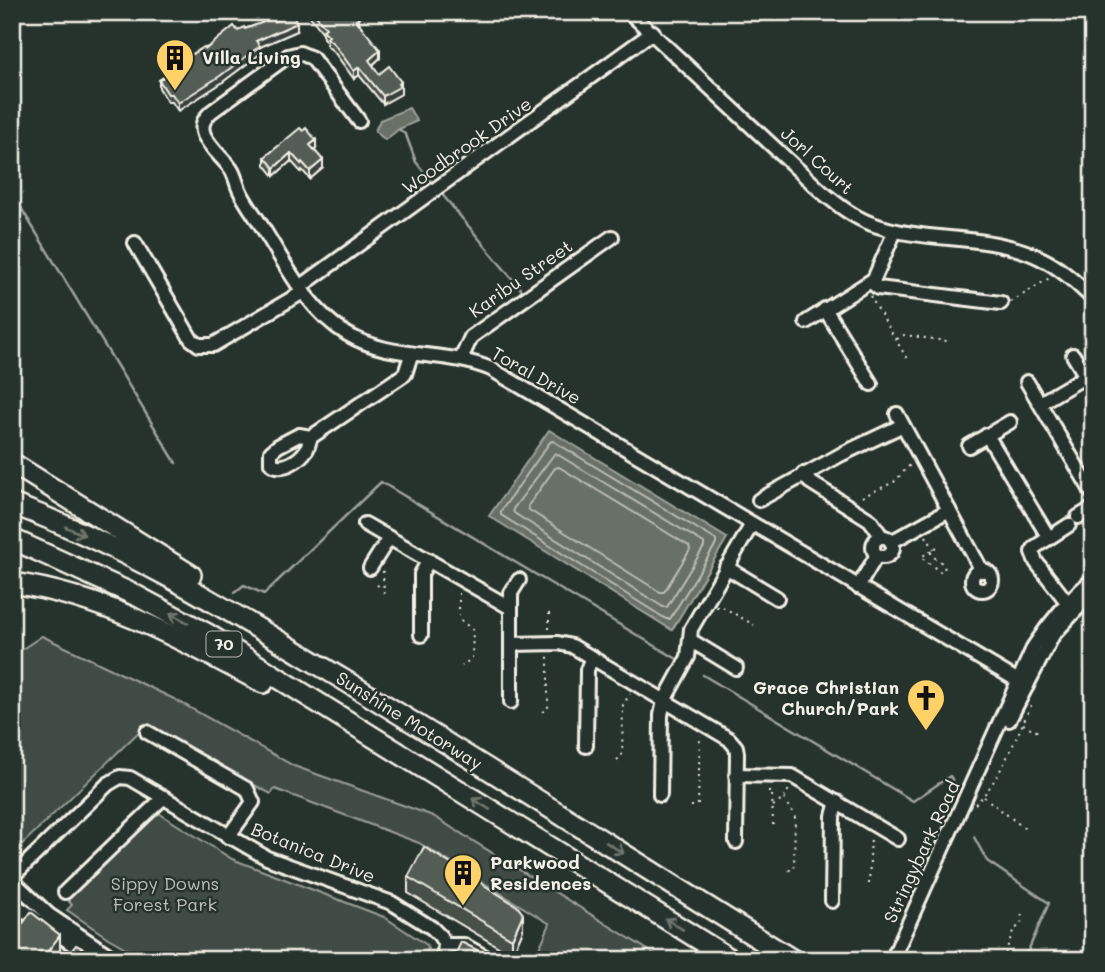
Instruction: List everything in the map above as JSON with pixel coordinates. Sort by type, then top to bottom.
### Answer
[{"type":"highway","points":[[12,463],[225,596],[374,699]]},
{"type":"highway","name":"Sunshine Motorway","points":[[12,504],[134,558],[194,590],[793,960]]},
{"type":"highway","name":"Sunshine Motorway","points":[[12,539],[137,596],[206,633],[732,960]]},
{"type":"highway","points":[[12,583],[63,593],[158,627],[425,769]]},
{"type":"street","name":"Jorl Court","points":[[629,12],[822,192],[845,210],[870,223],[895,231],[1003,246],[1041,258],[1092,296]]},
{"type":"street","name":"Woodbrook Drive","points":[[135,243],[191,339],[199,345],[213,345],[302,289],[653,32]]},
{"type":"street","name":"Toral Drive","points":[[359,121],[312,58],[293,53],[211,112],[203,123],[208,141],[230,168],[242,194],[302,289],[322,314],[346,333],[374,347],[411,355],[461,359],[491,369],[1027,687]]},
{"type":"street","points":[[806,322],[867,284],[878,274],[895,231]]},
{"type":"street","name":"Karibu Street","points":[[461,359],[468,341],[476,332],[612,237]]},
{"type":"street","points":[[867,284],[880,288],[1000,303]]},
{"type":"street","points":[[825,309],[871,384]]},
{"type":"street","points":[[311,437],[405,374],[411,355]]},
{"type":"street","points":[[1073,355],[1093,388]]},
{"type":"street","points":[[1040,403],[1086,376]]},
{"type":"street","points":[[1027,382],[1093,494]]},
{"type":"street","points":[[759,500],[899,420],[982,570]]},
{"type":"street","points":[[969,446],[1010,422]]},
{"type":"street","points":[[987,435],[1049,538]]},
{"type":"street","points":[[803,474],[810,482],[870,520],[892,548],[889,554],[883,557],[877,555],[858,587]]},
{"type":"street","points":[[1067,602],[1032,555],[1035,547],[1093,508]]},
{"type":"street","points":[[886,540],[949,510]]},
{"type":"street","points":[[660,795],[661,715],[664,701],[688,657],[691,629],[752,523]]},
{"type":"street","points":[[365,524],[511,608]]},
{"type":"street","points":[[370,568],[389,538]]},
{"type":"street","points":[[421,635],[422,574],[429,561]]},
{"type":"street","points":[[726,567],[777,598]]},
{"type":"street","name":"Stringybark Road","points":[[1027,687],[1034,646],[1051,620],[1093,579]]},
{"type":"street","points":[[511,702],[511,593],[519,580]]},
{"type":"street","name":"Stringybark Road","points":[[892,960],[985,759],[1027,687],[1053,635],[1093,592]]},
{"type":"street","points":[[690,640],[736,668]]},
{"type":"street","points":[[511,643],[566,643],[729,739],[736,747],[736,842]]},
{"type":"street","points":[[586,746],[587,670],[592,657]]},
{"type":"street","points":[[147,732],[225,776],[251,794],[253,802],[228,837]]},
{"type":"street","points":[[736,775],[792,776],[898,839]]},
{"type":"street","name":"Botanica Drive","points":[[12,879],[108,784],[120,777],[136,780],[267,858],[392,903],[432,928],[445,945]]},
{"type":"street","points":[[65,892],[164,797]]},
{"type":"street","points":[[832,901],[833,816],[837,803]]},
{"type":"street","points":[[12,879],[44,911],[116,960]]},
{"type":"street","points":[[12,903],[96,960]]},
{"type":"street","points":[[443,960],[445,945],[464,945],[491,960]]},
{"type":"path","points":[[1000,303],[1007,305],[1053,276]]},
{"type":"path","points":[[867,284],[909,362]]},
{"type":"path","points":[[896,340],[904,335],[947,341]]},
{"type":"path","points":[[862,497],[894,482],[912,463],[920,459]]},
{"type":"path","points":[[920,526],[934,549]]},
{"type":"path","points":[[934,549],[931,555],[942,563],[944,573],[921,557],[934,549]]},
{"type":"path","points":[[383,564],[384,598]]},
{"type":"path","points":[[458,578],[459,619],[473,630],[472,658],[462,666]]},
{"type":"path","points":[[377,586],[383,582]]},
{"type":"path","points":[[715,607],[723,607],[754,625]]},
{"type":"path","points":[[543,712],[548,709],[549,613]]},
{"type":"path","points":[[617,760],[622,756],[623,705],[636,684]]},
{"type":"path","points":[[974,805],[984,796],[1022,724],[1027,687]]},
{"type":"path","points":[[1022,724],[1040,733]]},
{"type":"path","points":[[692,807],[698,804],[698,738],[705,725]]},
{"type":"path","points":[[774,806],[784,799],[792,776]]},
{"type":"path","points":[[768,792],[772,792],[773,825]]},
{"type":"path","points":[[984,796],[1028,831]]},
{"type":"path","points":[[784,799],[795,815],[794,867],[791,871],[785,867]]},
{"type":"path","points":[[869,884],[870,838],[877,826]]},
{"type":"path","points":[[1003,960],[1013,931],[1021,924],[1022,911]]},
{"type":"green space","points":[[42,636],[174,699],[294,766],[433,816],[664,960],[534,960],[550,924],[419,843],[275,789],[271,794],[145,726],[12,854],[12,656]]},
{"type":"green space","name":"Sippy Downs Forest Park","points":[[157,812],[232,859],[384,917],[427,945],[425,960],[147,960],[67,910],[72,905],[67,899]]},
{"type":"water","points":[[409,108],[417,121],[399,129],[385,140],[375,131],[380,120]]},
{"type":"water","points":[[549,430],[727,538],[672,630],[489,516]]},
{"type":"building","points":[[313,12],[356,12],[360,17],[356,20],[380,50],[369,60],[379,74],[389,66],[401,86],[383,96],[359,67],[354,71],[327,38],[329,36],[323,30],[326,28]]},
{"type":"building","points":[[272,14],[275,21],[293,14],[297,23],[256,41],[260,46],[178,103],[172,94],[168,94],[159,80],[183,65],[181,61],[204,47],[206,49],[234,26],[238,31],[244,27],[245,29],[264,22],[262,18]]},
{"type":"building","points":[[300,128],[303,131],[306,128],[316,140],[310,145],[323,160],[310,171],[291,153],[274,168],[265,157]]},
{"type":"building","points":[[424,847],[517,906],[523,914],[512,939],[408,877]]},
{"type":"building","points":[[31,912],[60,935],[45,955],[40,952],[33,960],[12,960],[12,939]]},
{"type":"building","points":[[461,942],[497,960],[453,960]]},
{"type":"building","points":[[76,945],[104,960],[64,960]]},
{"type":"waterway","points":[[399,129],[406,135],[416,162],[434,185]]},
{"type":"waterway","points":[[12,193],[176,463]]},
{"type":"waterway","points":[[441,193],[524,293]]},
{"type":"waterway","points":[[235,592],[244,585],[264,594],[381,482],[677,659]]},
{"type":"waterway","points":[[703,675],[913,801],[950,776],[953,781]]},
{"type":"waterway","points":[[974,837],[987,861],[1049,903],[1024,960]]},
{"type":"place","name":"Villa Living","points":[[175,92]]},
{"type":"place","name":"Grace Christian Church/Park","points":[[926,732]]},
{"type":"place","name":"Parkwood Residences","points":[[463,907]]}]
